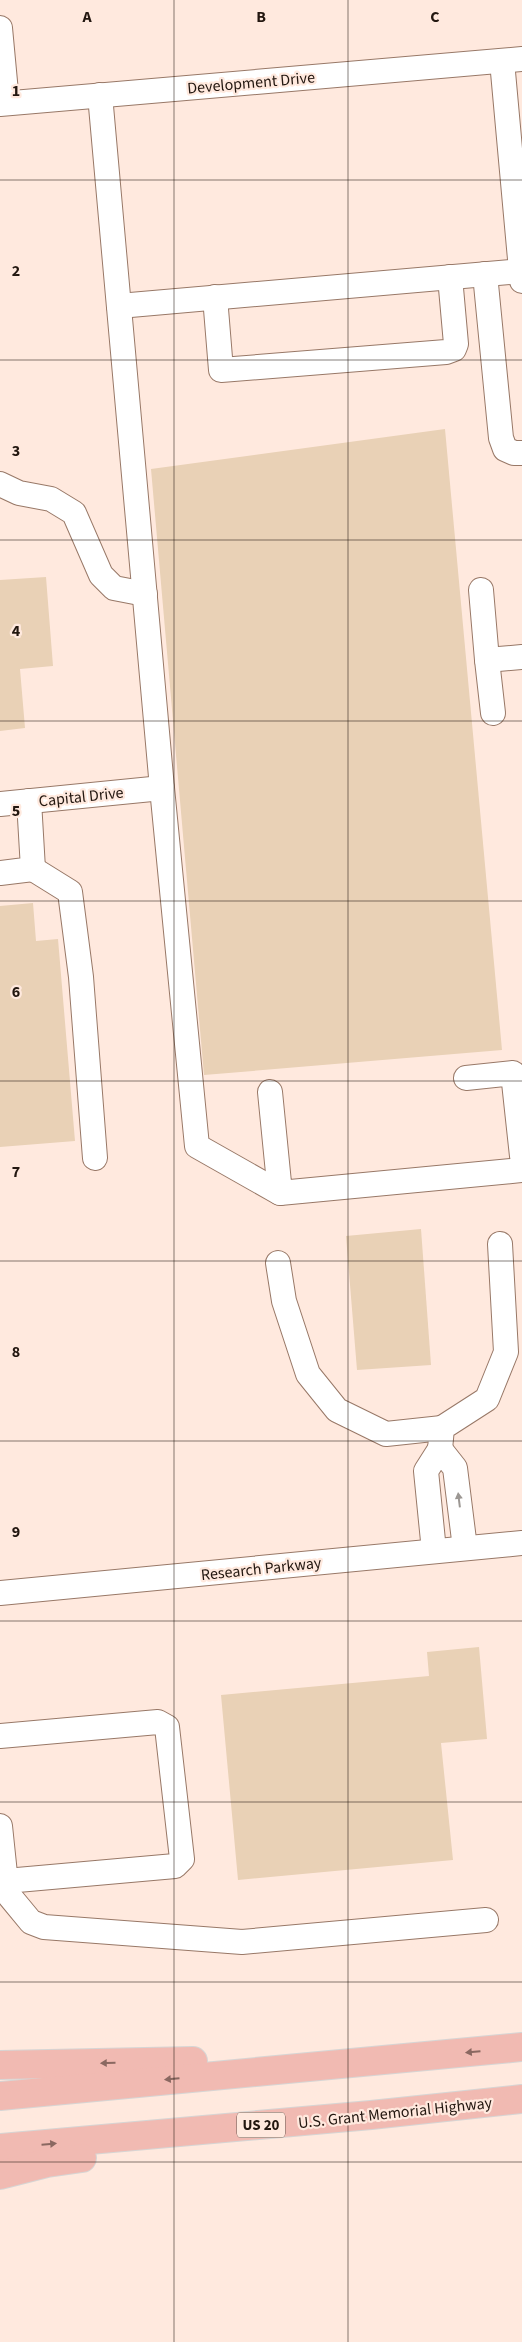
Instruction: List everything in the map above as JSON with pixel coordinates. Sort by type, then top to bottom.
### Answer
[{"type":"highway","points":[[0,2096],[522,2048]]},
{"type":"highway","points":[[0,2065],[437,2055]]},
{"type":"highway","name":"U.S. Grant Memorial Highway","points":[[0,2148],[371,2115],[522,2099]]},
{"type":"highway","points":[[0,2175],[47,2163],[371,2115]]},
{"type":"street","points":[[0,28],[4,104]]},
{"type":"street","points":[[119,306],[485,274],[522,276],[512,60]]},
{"type":"street","name":"Development Drive","points":[[4,104],[512,60]]},
{"type":"street","points":[[100,95],[162,788],[197,1146],[280,1192],[522,1170]]},
{"type":"street","points":[[485,274],[501,438],[505,449],[514,453],[522,453]]},
{"type":"street","points":[[215,297],[221,370],[446,352],[454,349],[456,344],[450,277]]},
{"type":"street","points":[[0,484],[19,494],[52,499],[74,513],[101,574],[114,588],[145,594]]},
{"type":"street","points":[[481,590],[493,713]]},
{"type":"street","points":[[487,660],[522,657]]},
{"type":"street","name":"Capital Drive","points":[[0,804],[162,788]]},
{"type":"street","points":[[29,801],[33,869]]},
{"type":"street","points":[[0,873],[33,869],[70,892],[81,977],[95,1158]]},
{"type":"street","points":[[466,1078],[513,1073],[522,1156]]},
{"type":"street","points":[[270,1092],[280,1192]]},
{"type":"street","points":[[434,1551],[426,1471],[441,1438],[486,1399],[506,1352],[500,1244]]},
{"type":"street","points":[[278,1263],[284,1301],[308,1374],[337,1410],[386,1434],[441,1438]]},
{"type":"street","points":[[441,1438],[455,1468],[465,1548]]},
{"type":"street","name":"Research Parkway","points":[[0,1594],[522,1543]]},
{"type":"street","points":[[0,1736],[158,1722],[167,1727],[182,1859],[174,1866],[6,1881]]},
{"type":"street","points":[[0,1826],[7,1893],[31,1922],[44,1927],[242,1942],[486,1920]]},
{"type":"building","points":[[445,429],[502,1050],[204,1075],[151,469]]},
{"type":"building","points":[[46,577],[53,666],[20,669],[25,728],[0,731],[0,580]]},
{"type":"building","points":[[33,903],[36,941],[58,939],[75,1141],[0,1147],[0,906]]},
{"type":"building","points":[[421,1229],[431,1365],[357,1370],[346,1236]]},
{"type":"building","points":[[479,1647],[487,1739],[441,1743],[453,1860],[238,1880],[221,1695],[429,1676],[427,1652]]}]
